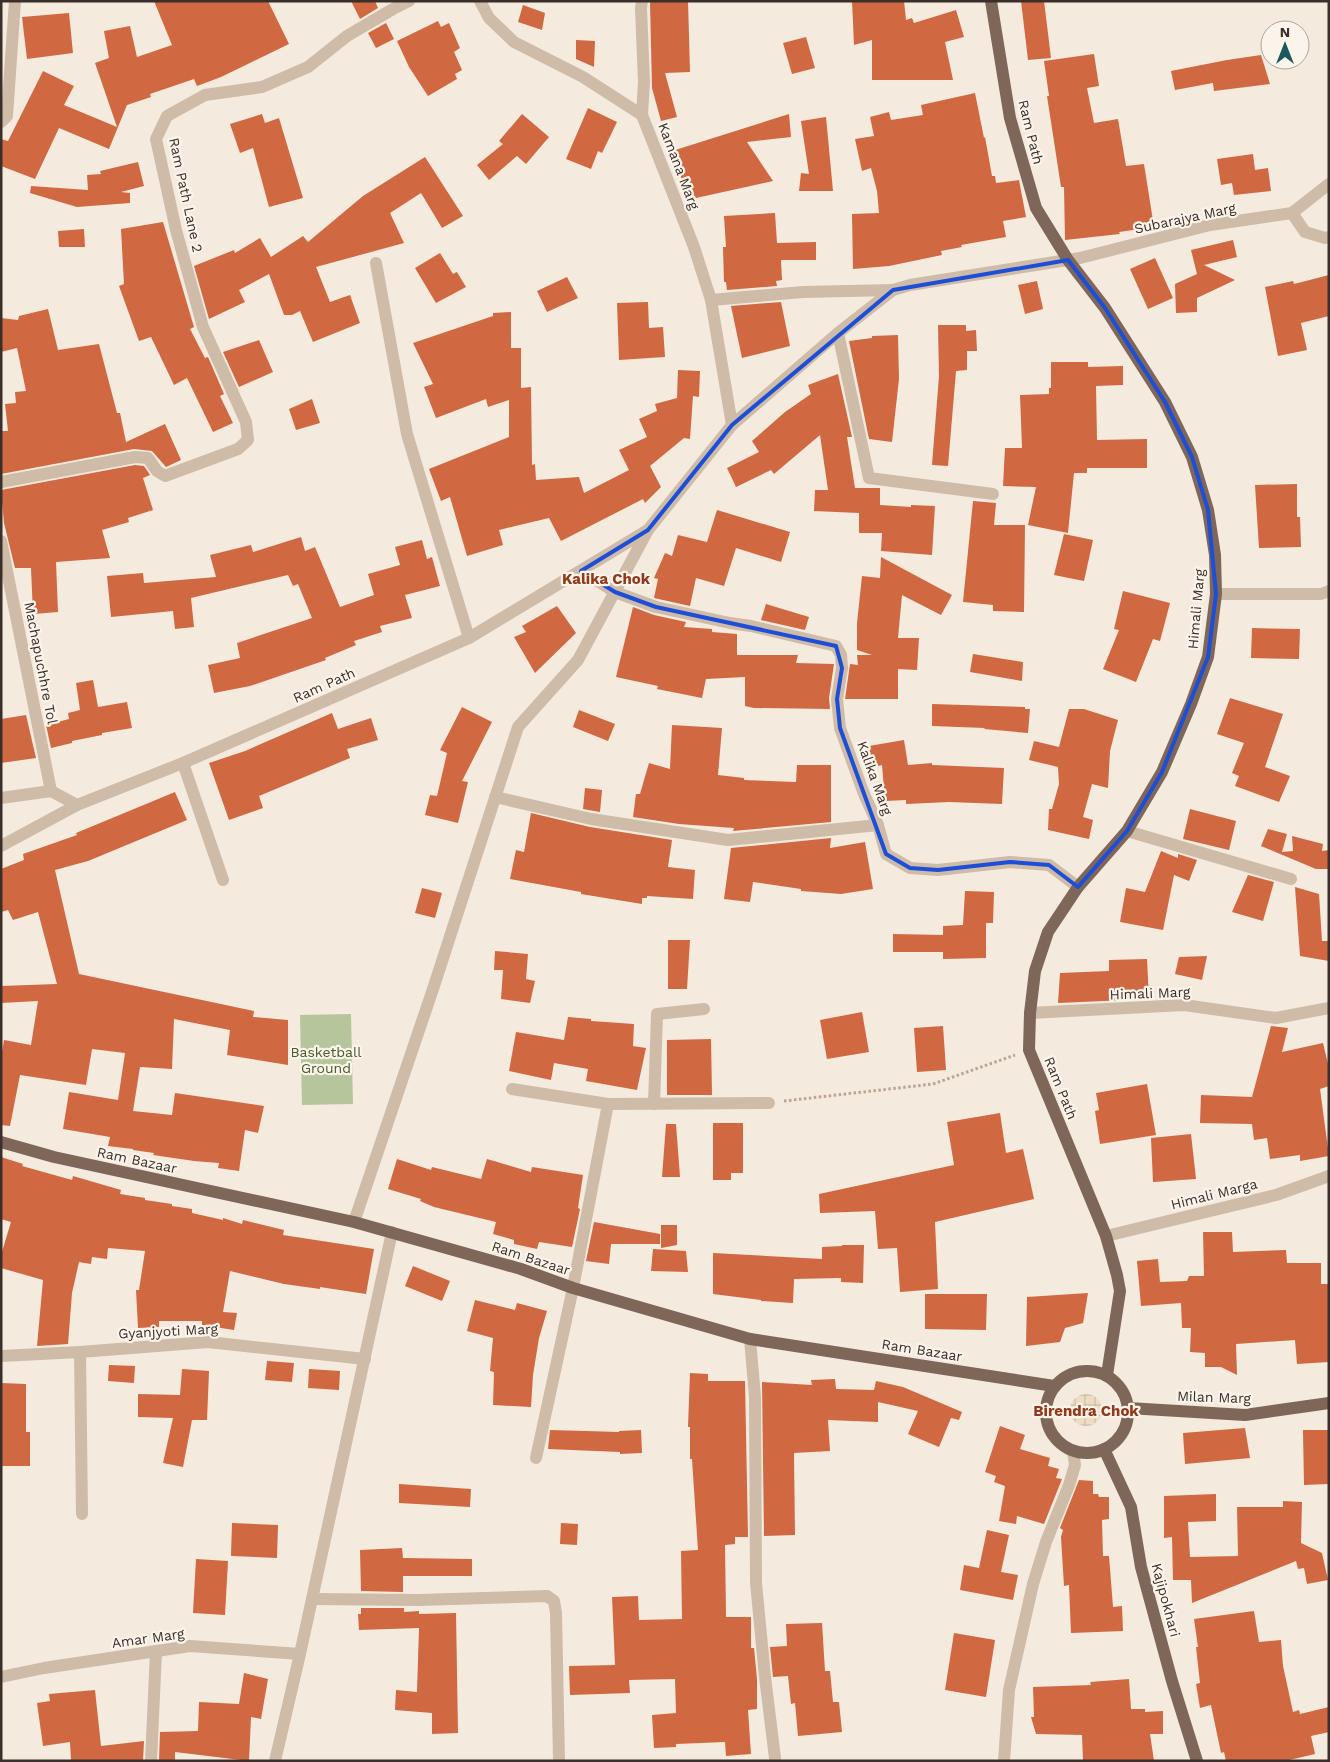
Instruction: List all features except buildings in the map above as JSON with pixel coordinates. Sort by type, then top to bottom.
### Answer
[{"type":"main road","name":"Ram Path","points":[[991,1],[1010,118],[1036,208],[1068,260]]},
{"type":"main road","name":"Himali Marg","points":[[1068,260],[1105,308],[1165,402],[1192,457],[1208,510],[1215,555],[1216,594],[1208,657],[1191,704],[1162,772],[1127,831]]},
{"type":"main road","name":"Ram Path","points":[[1106,1375],[1120,1291],[1117,1275],[1106,1236],[1029,1050],[1030,1013],[1035,971],[1048,932],[1078,887],[1127,831]]},
{"type":"main road","name":"Ram Bazaar","points":[[1,1142],[54,1157],[354,1222],[521,1269],[573,1288],[750,1339],[1054,1386]]},
{"type":"main road","points":[[1078,1371],[1093,1371],[1106,1375],[1117,1384],[1125,1395],[1128,1408],[1127,1421],[1123,1433],[1104,1449],[1086,1453],[1073,1451],[1058,1442],[1046,1420],[1047,1402],[1054,1386],[1065,1376],[1078,1371]]},
{"type":"main road","name":"Milan Marg","points":[[1128,1408],[1245,1415],[1329,1403]]},
{"type":"main road","name":"Kajipokhari","points":[[1104,1449],[1131,1507],[1141,1567],[1172,1681],[1198,1761]]},
{"type":"street","points":[[1,122],[7,116],[15,1]]},
{"type":"street","name":"Ram Path Lane 2","points":[[1,482],[134,457],[148,458],[156,471],[165,476],[238,449],[248,440],[246,422],[203,327],[176,230],[156,139],[167,116],[205,95],[262,88],[308,67],[347,36],[409,1]]},
{"type":"street","name":"Kamana Marg","points":[[480,1],[489,18],[514,42],[583,77],[642,115],[694,247],[711,300],[732,425]]},
{"type":"street","points":[[642,1],[644,82],[642,115]]},
{"type":"street","name":"Subarajya Marg","points":[[893,290],[910,285],[1068,260],[1210,225],[1292,213],[1329,184]]},
{"type":"street","points":[[1292,213],[1304,232],[1325,238],[1329,237]]},
{"type":"street","points":[[376,263],[407,434],[469,638]]},
{"type":"street","points":[[711,300],[803,292],[893,290]]},
{"type":"street","points":[[354,1222],[431,996],[518,726],[578,660],[648,530],[732,425],[838,332],[893,290]]},
{"type":"street","points":[[838,332],[869,478],[993,494]]},
{"type":"street","name":"Ram Path","points":[[1,846],[76,805],[183,762],[469,638],[648,530]]},
{"type":"street","name":"Machapuchhre Tol","points":[[1,541],[51,791]]},
{"type":"street","points":[[580,571],[615,592]]},
{"type":"street","name":"Kalika Marg","points":[[495,798],[591,819],[728,840],[878,825],[864,794],[840,728],[838,699],[842,668],[841,655],[836,646],[751,626],[656,608],[615,592]]},
{"type":"street","points":[[1216,594],[1321,594],[1329,592]]},
{"type":"street","points":[[183,762],[222,880]]},
{"type":"street","points":[[1,798],[51,791],[76,805]]},
{"type":"street","points":[[878,825],[886,854],[910,868],[938,870],[1010,862],[1048,866],[1078,887]]},
{"type":"street","points":[[1127,831],[1291,879]]},
{"type":"street","name":"Himali Marg","points":[[1030,1013],[1184,1006],[1276,1018],[1329,1008]]},
{"type":"street","points":[[654,1104],[657,1014],[704,1009]]},
{"type":"street","points":[[512,1089],[608,1104],[769,1103]]},
{"type":"street","points":[[536,1458],[573,1288],[608,1104]]},
{"type":"street","name":"Himali Marga","points":[[1106,1236],[1276,1195],[1329,1176]]},
{"type":"street","points":[[275,1761],[392,1232]]},
{"type":"street","points":[[750,1339],[755,1397],[756,1583],[775,1758]]},
{"type":"street","name":"Gyanjyoti Marg","points":[[1,1356],[208,1342],[365,1359]]},
{"type":"street","points":[[80,1352],[82,1514]]},
{"type":"street","points":[[1004,1761],[1009,1690],[1028,1603],[1046,1542],[1069,1486],[1075,1465],[1073,1451]]},
{"type":"street","points":[[312,1599],[419,1600],[547,1596],[554,1601],[556,1612],[559,1761]]},
{"type":"street","name":"Amar Marg","points":[[1,1677],[44,1668],[190,1646],[300,1654]]},
{"type":"street","points":[[151,1761],[156,1652]]},
{"type":"path","points":[[769,1103],[933,1084],[1029,1050]]},
{"type":"highlighted area","points":[[1068,260],[1105,308],[1165,402],[1192,457],[1208,510],[1216,594],[1208,657],[1162,772],[1127,831],[1078,887],[1049,865],[1010,862],[938,870],[910,868],[886,854],[840,728],[837,699],[842,668],[836,646],[656,607],[615,592],[581,571],[648,530],[732,425],[893,290]]},
{"type":"green space","name":"Basketball Ground","points":[[351,1014],[353,1104],[302,1105],[300,1015]]},
{"type":"shaded area","points":[[1086,1394],[1092,1395],[1097,1399],[1101,1404],[1101,1416],[1097,1421],[1092,1425],[1086,1426],[1080,1425],[1075,1421],[1071,1416],[1070,1410],[1071,1404],[1075,1399],[1080,1395]]},
{"type":"district","name":"Kalika Chok","points":[[606,579]]},
{"type":"district","name":"Birendra Chok","points":[[1086,1411]]}]
